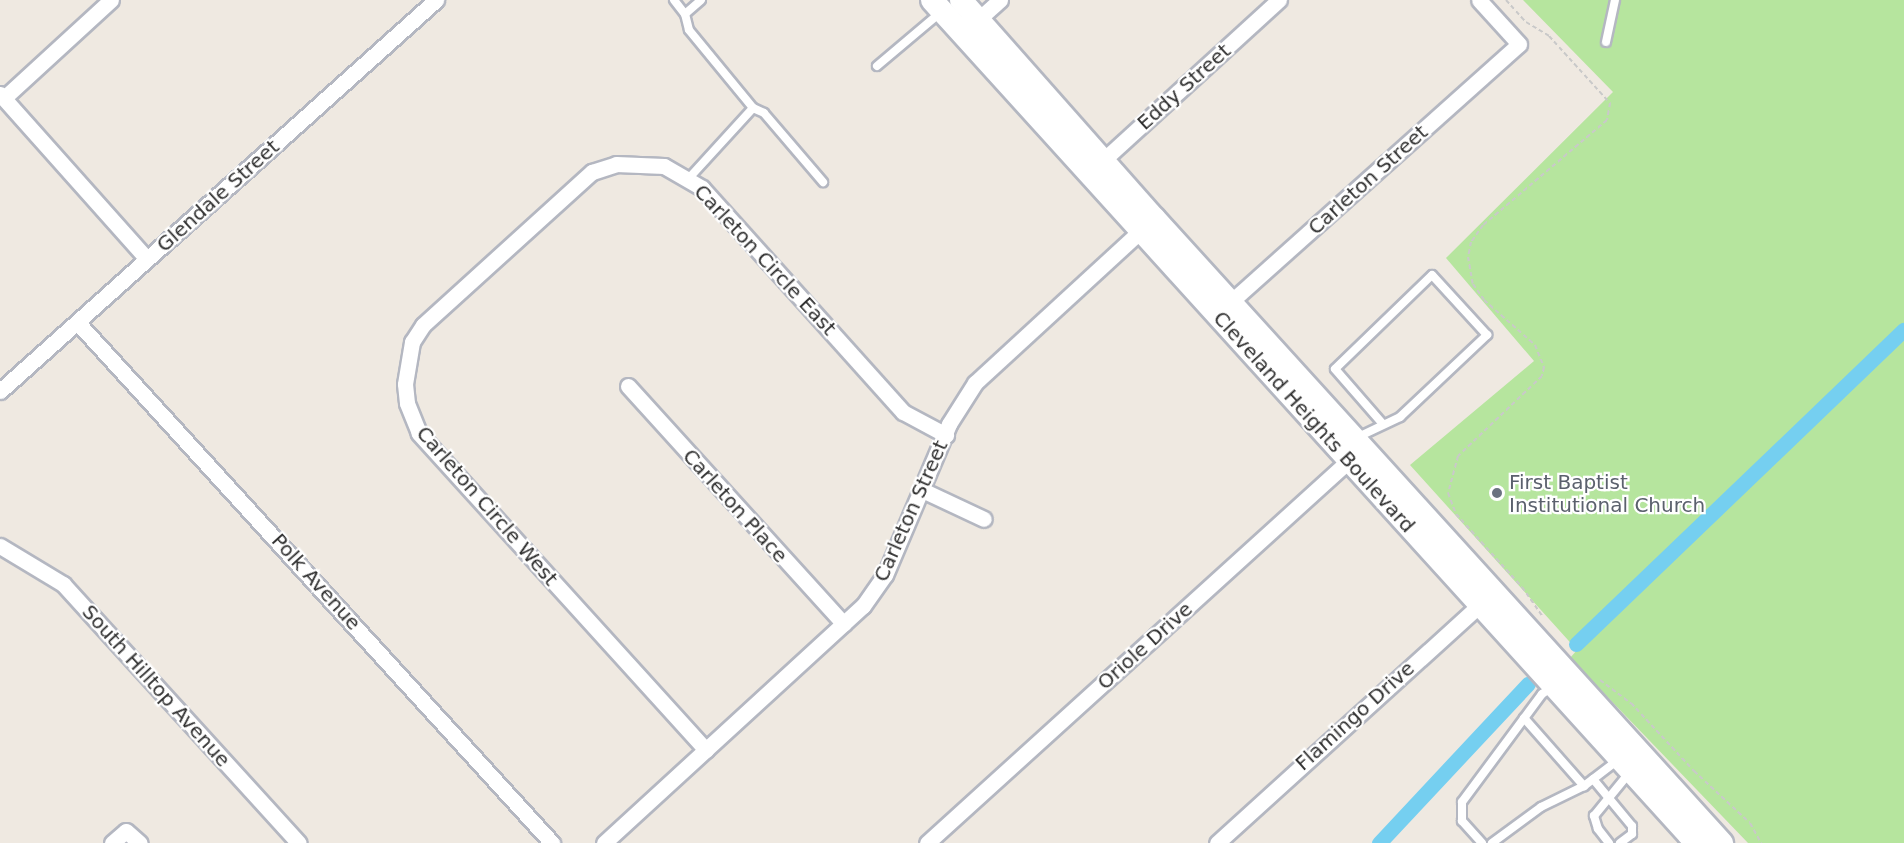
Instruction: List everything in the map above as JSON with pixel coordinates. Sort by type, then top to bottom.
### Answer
[{"type":"street","points":[[111,0],[2,96],[147,259]]},
{"type":"street","name":"Glendale Street","points":[[2,385],[78,322],[436,0]]},
{"type":"street","points":[[970,26],[1000,0]]},
{"type":"street","name":"Eddy Street","points":[[1096,167],[1279,0]]},
{"type":"street","name":"Carleton Street","points":[[1223,308],[1519,44],[1479,0]]},
{"type":"street","name":"Cleveland Heights Boulevard","points":[[947,3],[1561,679],[1693,842]]},
{"type":"street","name":"Carleton Circle East","points":[[506,247],[592,172],[616,164],[640,163],[664,166],[689,178],[903,412],[946,435]]},
{"type":"street","name":"Carleton Street","points":[[604,843],[844,624],[885,576],[946,435],[975,383],[1147,224]]},
{"type":"street","name":"Carleton Circle West","points":[[506,247],[423,325],[407,360],[407,403],[419,433],[706,750]]},
{"type":"street","name":"Polk Avenue","points":[[78,322],[552,843]]},
{"type":"street","name":"Carleton Place","points":[[628,386],[844,624]]},
{"type":"street","name":"Oriole Drive","points":[[937,840],[1355,450]]},
{"type":"street","points":[[922,490],[984,519]]},
{"type":"street","name":"South Hilltop Avenue","points":[[0,546],[63,584],[298,843]]},
{"type":"street","name":"Flamingo Drive","points":[[1217,843],[1487,598]]},
{"type":"street","name":"Cleveland Heights Boulevard","points":[[1628,759],[1722,843]]},
{"type":"street","points":[[112,843],[126,831],[140,843]]},
{"type":"lane","points":[[674,0],[685,14],[689,30],[753,108],[764,113],[823,182]]},
{"type":"lane","points":[[685,14],[701,0]]},
{"type":"lane","points":[[1606,42],[1615,0]]},
{"type":"lane","points":[[877,66],[947,3]]},
{"type":"lane","points":[[689,178],[753,108]]},
{"type":"lane","points":[[1355,450],[1383,424],[1400,417],[1487,335],[1432,275],[1335,369],[1383,424]]},
{"type":"lane","points":[[1482,843],[1462,821],[1462,802],[1524,718],[1561,679]]},
{"type":"lane","points":[[1524,718],[1584,786]]},
{"type":"lane","points":[[1492,843],[1541,807],[1584,786],[1628,759]]},
{"type":"lane","points":[[1610,843],[1598,830],[1594,816],[1628,759]]},
{"type":"lane","points":[[1593,779],[1632,826],[1632,834],[1620,843]]},
{"type":"path","points":[[1506,0],[1526,22],[1549,36],[1610,103],[1606,120],[1484,225],[1471,242],[1468,257],[1473,284],[1485,300],[1535,345],[1544,367],[1542,376],[1458,456],[1448,493],[1456,514],[1522,587],[1548,626]]},
{"type":"path","points":[[1596,677],[1630,703],[1694,771],[1750,823],[1761,843]]},
{"type":"green space","points":[[1523,0],[1904,0],[1904,843],[1748,843],[1570,658],[1577,650],[1410,465],[1534,361],[1446,258],[1613,92]]},
{"type":"waterway","points":[[1576,644],[1904,330]]},
{"type":"waterway","points":[[1379,843],[1528,684]]},
{"type":"place","name":"First Baptist Institutional Church","points":[[1497,493]]}]
